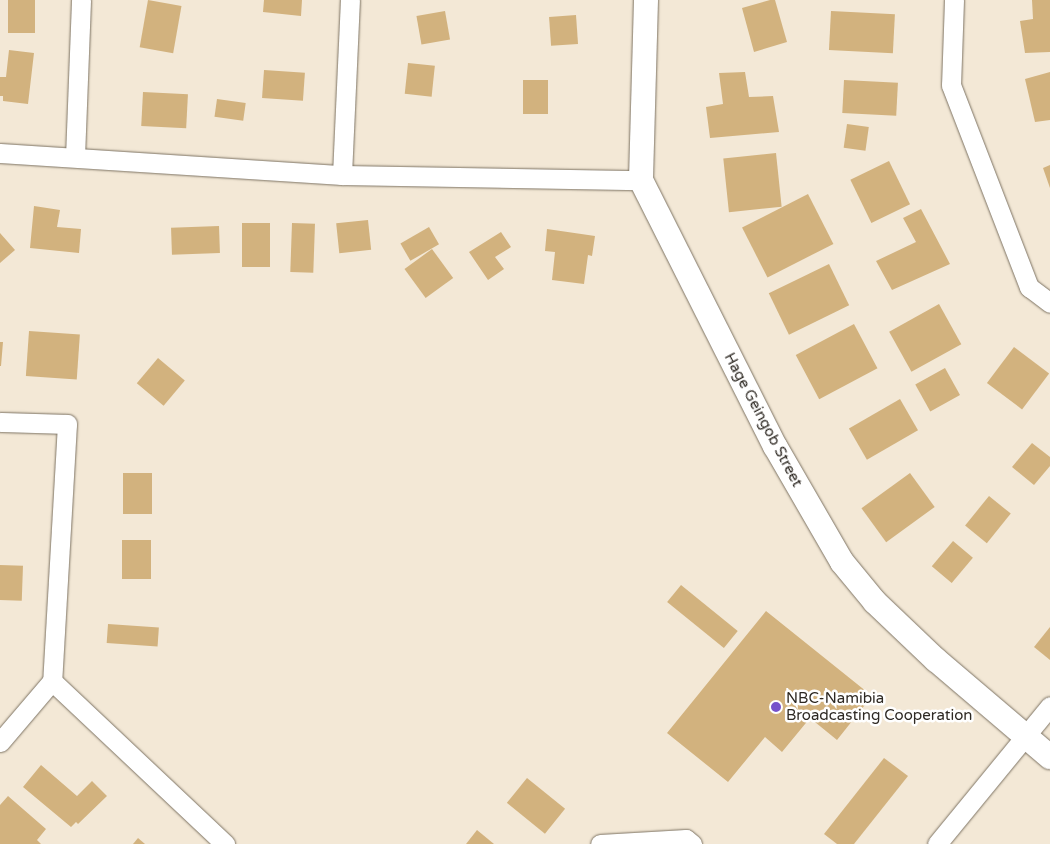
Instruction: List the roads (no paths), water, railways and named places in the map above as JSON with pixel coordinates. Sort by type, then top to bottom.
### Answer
[{"type":"street","points":[[75,156],[81,0]]},
{"type":"street","points":[[342,175],[350,0]]},
{"type":"street","name":"Hage Geingob Street","points":[[646,0],[641,180],[775,446],[842,562],[875,602],[929,654],[1023,737],[1050,757]]},
{"type":"street","points":[[954,0],[951,84],[1029,287],[1050,304]]},
{"type":"street","points":[[0,153],[75,156],[342,175],[641,180]]},
{"type":"street","points":[[0,422],[67,424],[52,681],[0,742]]},
{"type":"street","points":[[52,681],[226,844]]},
{"type":"street","points":[[937,844],[1050,706]]},
{"type":"street","points":[[600,844],[686,839],[692,844]]},
{"type":"place","name":"NBC-Namibia Broadcasting Cooperation","points":[[776,707]]}]
